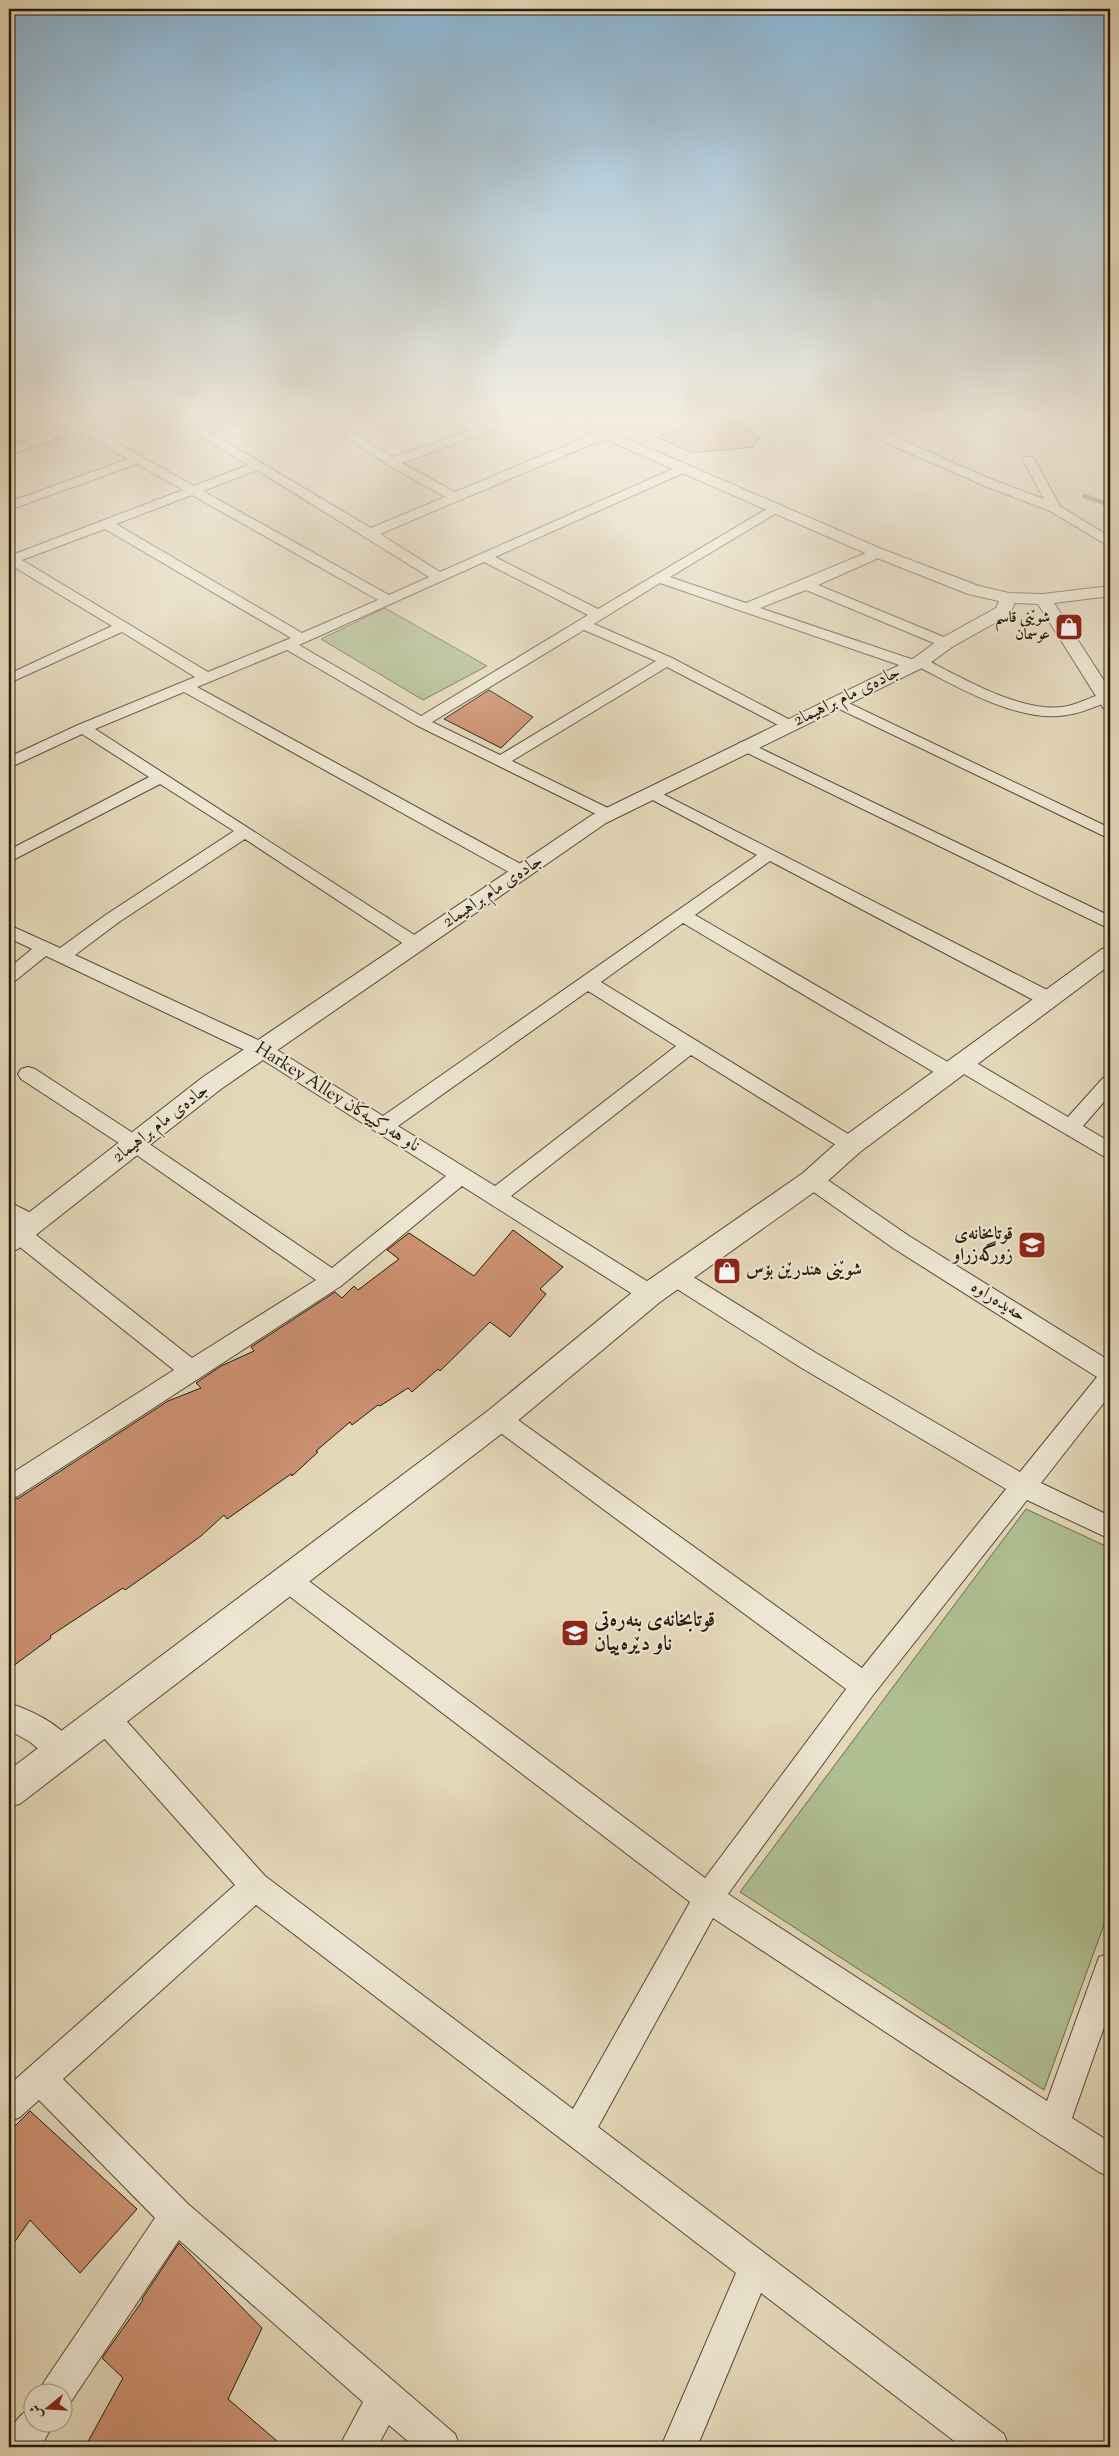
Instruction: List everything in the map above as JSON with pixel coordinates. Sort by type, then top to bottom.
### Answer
[{"type":"street","points":[[10,559],[100,528]]},
{"type":"street","points":[[112,528],[302,639]]},
{"type":"street","points":[[258,528],[388,600]]},
{"type":"street","points":[[361,528],[438,577]]},
{"type":"street","points":[[370,533],[383,528]]},
{"type":"street","points":[[9,763],[83,728],[302,639],[550,528]]},
{"type":"street","points":[[420,722],[742,528]]},
{"type":"street","points":[[831,528],[972,573]]},
{"type":"street","points":[[858,528],[864,530]]},
{"type":"street","points":[[1085,528],[1110,543]]},
{"type":"street","points":[[747,608],[806,585],[880,545]]},
{"type":"street","points":[[880,545],[974,590],[1009,598],[1106,583]]},
{"type":"street","points":[[484,557],[598,615]]},
{"type":"street","points":[[10,559],[207,678]]},
{"type":"street","points":[[659,578],[917,663],[1011,702],[1052,713],[1108,701],[1046,592],[1030,583]]},
{"type":"street","points":[[806,585],[946,643]]},
{"type":"street","name":"جادەی مام براهیما2","points":[[21,1233],[212,1083],[608,815],[917,663],[946,643],[1003,612],[1009,598]]},
{"type":"street","points":[[583,624],[667,662],[789,725]]},
{"type":"street","points":[[9,664],[16,676],[122,627]]},
{"type":"street","points":[[288,645],[420,722],[608,815]]},
{"type":"street","points":[[499,762],[667,662]]},
{"type":"street","points":[[185,687],[522,872]]},
{"type":"street","points":[[836,702],[1110,834]]},
{"type":"street","points":[[83,728],[245,831],[416,944]]},
{"type":"street","points":[[745,746],[1110,923]]},
{"type":"street","points":[[9,857],[160,778]]},
{"type":"street","points":[[651,793],[1048,999]]},
{"type":"street","points":[[9,977],[113,918],[245,831]]},
{"type":"street","points":[[384,1126],[768,854]]},
{"type":"street","points":[[682,915],[955,1068],[1070,1127],[1110,1151]]},
{"type":"street","name":"Harkey Alley ناو هەركييەكان","points":[[9,931],[262,1050],[650,1294]]},
{"type":"street","points":[[9,1791],[104,1717],[289,1580],[499,1420],[650,1294],[812,1180],[851,1145],[1110,954]]},
{"type":"street","points":[[587,982],[851,1145]]},
{"type":"street","points":[[495,1197],[689,1046]]},
{"type":"street","points":[[28,1074],[136,1144],[333,1280]]},
{"type":"street","points":[[1070,1127],[1110,1083]]},
{"type":"street","points":[[9,1488],[333,1280],[460,1176]]},
{"type":"street","name":"حەیدەراوە","points":[[812,1180],[901,1242],[1110,1373]]},
{"type":"street","points":[[9,1210],[21,1233],[192,1371]]},
{"type":"street","points":[[674,1276],[808,1360],[1023,1486],[1110,1528]]},
{"type":"street","points":[[578,2131],[708,1898],[864,1686],[1110,1378]]},
{"type":"street","points":[[499,1420],[864,1686]]},
{"type":"street","points":[[289,1580],[708,1898],[1110,2161]]},
{"type":"street","points":[[9,1716],[40,1732],[62,1750]]},
{"type":"street","points":[[104,1717],[254,1886],[756,2266],[991,2447]]},
{"type":"street","points":[[9,2106],[254,1886]]},
{"type":"street","points":[[1054,2124],[1110,1968]]},
{"type":"street","points":[[41,2079],[176,2216],[442,2447]]},
{"type":"street","points":[[63,2384],[176,2216]]},
{"type":"street","points":[[678,2447],[756,2266]]},
{"type":"street","points":[[357,2447],[385,2398]]},
{"type":"street","points":[[20,2447],[29,2434]]},
{"type":"green space","points":[[385,608],[487,666],[423,700],[321,639]]},
{"type":"green space","points":[[1026,1509],[1110,1548],[1110,1908],[1044,2090],[740,1892]]},
{"type":"building","points":[[489,690],[533,717],[501,748],[444,719]]},
{"type":"building","points":[[513,1230],[563,1267],[540,1289],[546,1294],[510,1337],[490,1322],[440,1371],[438,1369],[412,1392],[408,1388],[380,1406],[378,1405],[352,1425],[350,1422],[316,1451],[318,1452],[292,1476],[291,1474],[227,1519],[224,1515],[201,1536],[162,1564],[125,1590],[123,1588],[50,1636],[51,1638],[9,1669],[9,1501],[19,1498],[168,1401],[201,1388],[196,1383],[221,1366],[254,1351],[251,1347],[335,1292],[342,1298],[354,1286],[358,1290],[399,1259],[387,1250],[409,1233],[474,1276]]},
{"type":"building","points":[[30,2111],[137,2209],[80,2273],[30,2220],[9,2250],[9,2132]]},
{"type":"building","points":[[179,2243],[262,2328],[228,2399],[284,2447],[85,2447],[123,2378],[102,2358],[143,2300]]},
{"type":"place","name":"شوێنی قاسم عوسمان","points":[[1069,627]]},
{"type":"place","name":"قوتابخانەی زورگەزراو","points":[[1032,1245]]},
{"type":"place","name":"شوێنی هندرێن بۆس","points":[[727,1271]]},
{"type":"place","name":"قوتابخانەى بنەرەتى ناو دێرەييان","points":[[575,1633]]}]
